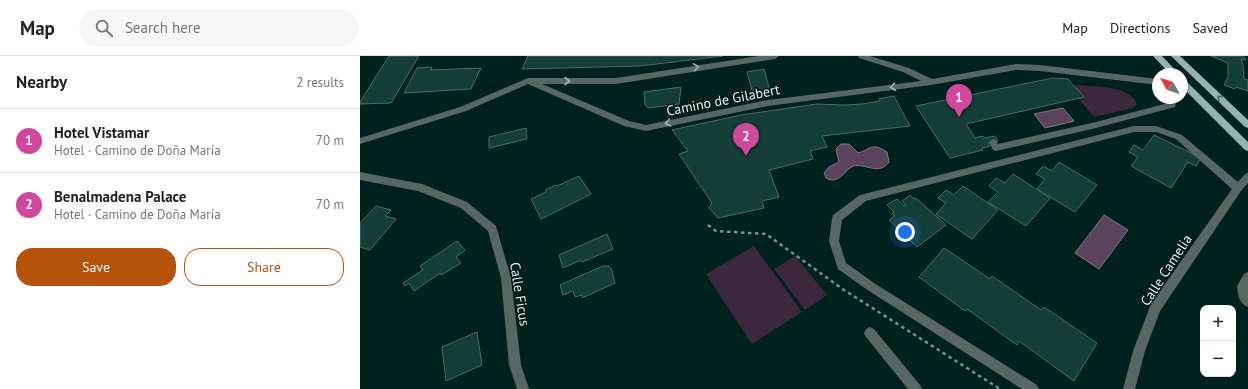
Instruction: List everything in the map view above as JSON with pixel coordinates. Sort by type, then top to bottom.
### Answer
[{"type":"main road","points":[[1157,56],[1168,68]]},
{"type":"main road","points":[[1175,56],[1248,125]]},
{"type":"main road","points":[[1188,89],[1248,148]]},
{"type":"street","points":[[360,141],[463,109],[528,81],[616,81],[775,56]]},
{"type":"street","points":[[862,56],[906,70],[931,82]]},
{"type":"street","name":"Camino de Gilabert","points":[[528,81],[627,124],[646,128],[768,103],[931,82],[1016,67],[1040,68],[1152,81]]},
{"type":"street","points":[[993,142],[996,148],[1096,125],[1172,104]]},
{"type":"street","points":[[1032,389],[870,286],[842,266],[834,241],[837,218],[863,198],[1134,129],[1156,129],[1179,137],[1238,188]]},
{"type":"street","name":"Calle Ficus","points":[[360,176],[419,188],[464,205],[492,229],[506,278],[515,365],[523,389]]},
{"type":"street","name":"Calle Camelia","points":[[1129,389],[1139,351],[1155,308],[1238,188],[1248,177]]},
{"type":"street","points":[[1248,277],[1242,286],[1244,297],[1248,302]]},
{"type":"street","points":[[870,332],[916,389]]},
{"type":"path","points":[[708,226],[716,231],[766,234],[844,290],[1000,389]]},
{"type":"shaded area","points":[[1073,85],[1118,90],[1133,98],[1137,104],[1133,108],[1094,117],[1078,98],[1083,96]]},
{"type":"shaded area","points":[[1063,108],[1074,121],[1045,128],[1034,114]]},
{"type":"shaded area","points":[[841,144],[849,144],[858,153],[872,147],[878,147],[887,152],[889,162],[885,166],[877,169],[853,166],[837,179],[830,180],[826,178],[824,173],[829,167],[839,162],[836,149]]},
{"type":"shaded area","points":[[1104,215],[1128,230],[1099,269],[1075,253]]},
{"type":"shaded area","points":[[754,246],[802,312],[752,344],[706,274]]},
{"type":"shaded area","points":[[795,256],[827,295],[805,310],[774,269]]},
{"type":"building","points":[[389,56],[419,56],[391,103],[360,104],[360,102]]},
{"type":"building","points":[[528,56],[723,56],[640,66],[522,69]]},
{"type":"building","points":[[1211,56],[1243,56],[1246,60],[1241,59],[1244,79],[1248,80],[1248,91],[1236,87],[1235,89],[1224,85],[1228,77],[1228,63]]},
{"type":"building","points":[[432,67],[431,70],[481,68],[471,89],[404,93],[417,68]]},
{"type":"building","points":[[764,69],[770,91],[753,94],[747,72]]},
{"type":"building","points":[[1053,78],[1068,79],[1084,97],[966,124],[975,138],[995,136],[998,141],[988,143],[990,146],[982,148],[983,150],[950,158],[916,106]]},
{"type":"building","points":[[681,87],[679,104],[648,108],[645,105],[644,92]]},
{"type":"building","points":[[894,96],[910,126],[822,136],[827,147],[810,151],[813,159],[769,170],[779,197],[762,201],[764,208],[718,218],[709,208],[712,203],[679,154],[688,151],[672,130],[741,115],[817,104],[862,104],[880,101],[879,99]]},
{"type":"building","points":[[526,128],[527,139],[489,148],[489,137]]},
{"type":"building","points":[[1154,135],[1201,158],[1196,166],[1188,162],[1171,188],[1131,166],[1138,157],[1129,152],[1134,145],[1143,150]]},
{"type":"building","points":[[1059,162],[1097,185],[1075,212],[1037,189],[1045,179],[1036,174],[1043,166],[1052,171]]},
{"type":"building","points":[[1013,174],[1050,198],[1026,226],[988,202],[998,192],[989,186],[996,178],[1005,183]]},
{"type":"building","points":[[579,176],[591,194],[541,219],[531,199],[546,192],[545,190]]},
{"type":"building","points":[[963,186],[998,210],[972,239],[936,214],[946,203],[938,198],[946,190],[954,195]]},
{"type":"building","points":[[910,195],[914,199],[916,198],[946,225],[917,247],[889,220],[895,216],[892,214],[894,212],[887,205],[897,199],[904,206],[906,205],[902,201]]},
{"type":"building","points":[[376,206],[391,210],[385,216],[396,219],[370,250],[360,247],[360,223]]},
{"type":"building","points":[[607,234],[613,249],[563,268],[559,255]]},
{"type":"building","points":[[457,241],[465,250],[456,257],[461,263],[441,275],[440,273],[414,291],[409,283],[405,286],[403,283],[423,270],[420,266]]},
{"type":"building","points":[[944,248],[990,279],[992,276],[1041,310],[1044,307],[1097,343],[1074,381],[1019,341],[1017,345],[967,309],[965,311],[919,277]]},
{"type":"building","points":[[603,266],[609,266],[611,268],[615,283],[582,298],[582,295],[575,297],[573,291],[563,295],[560,285]]},
{"type":"building","points":[[477,332],[482,365],[446,381],[442,347]]},
{"type":"place","name":"Hotel Vistamar","points":[[959,117]]},
{"type":"place","name":"Benalmadena Palace","points":[[746,156]]}]
